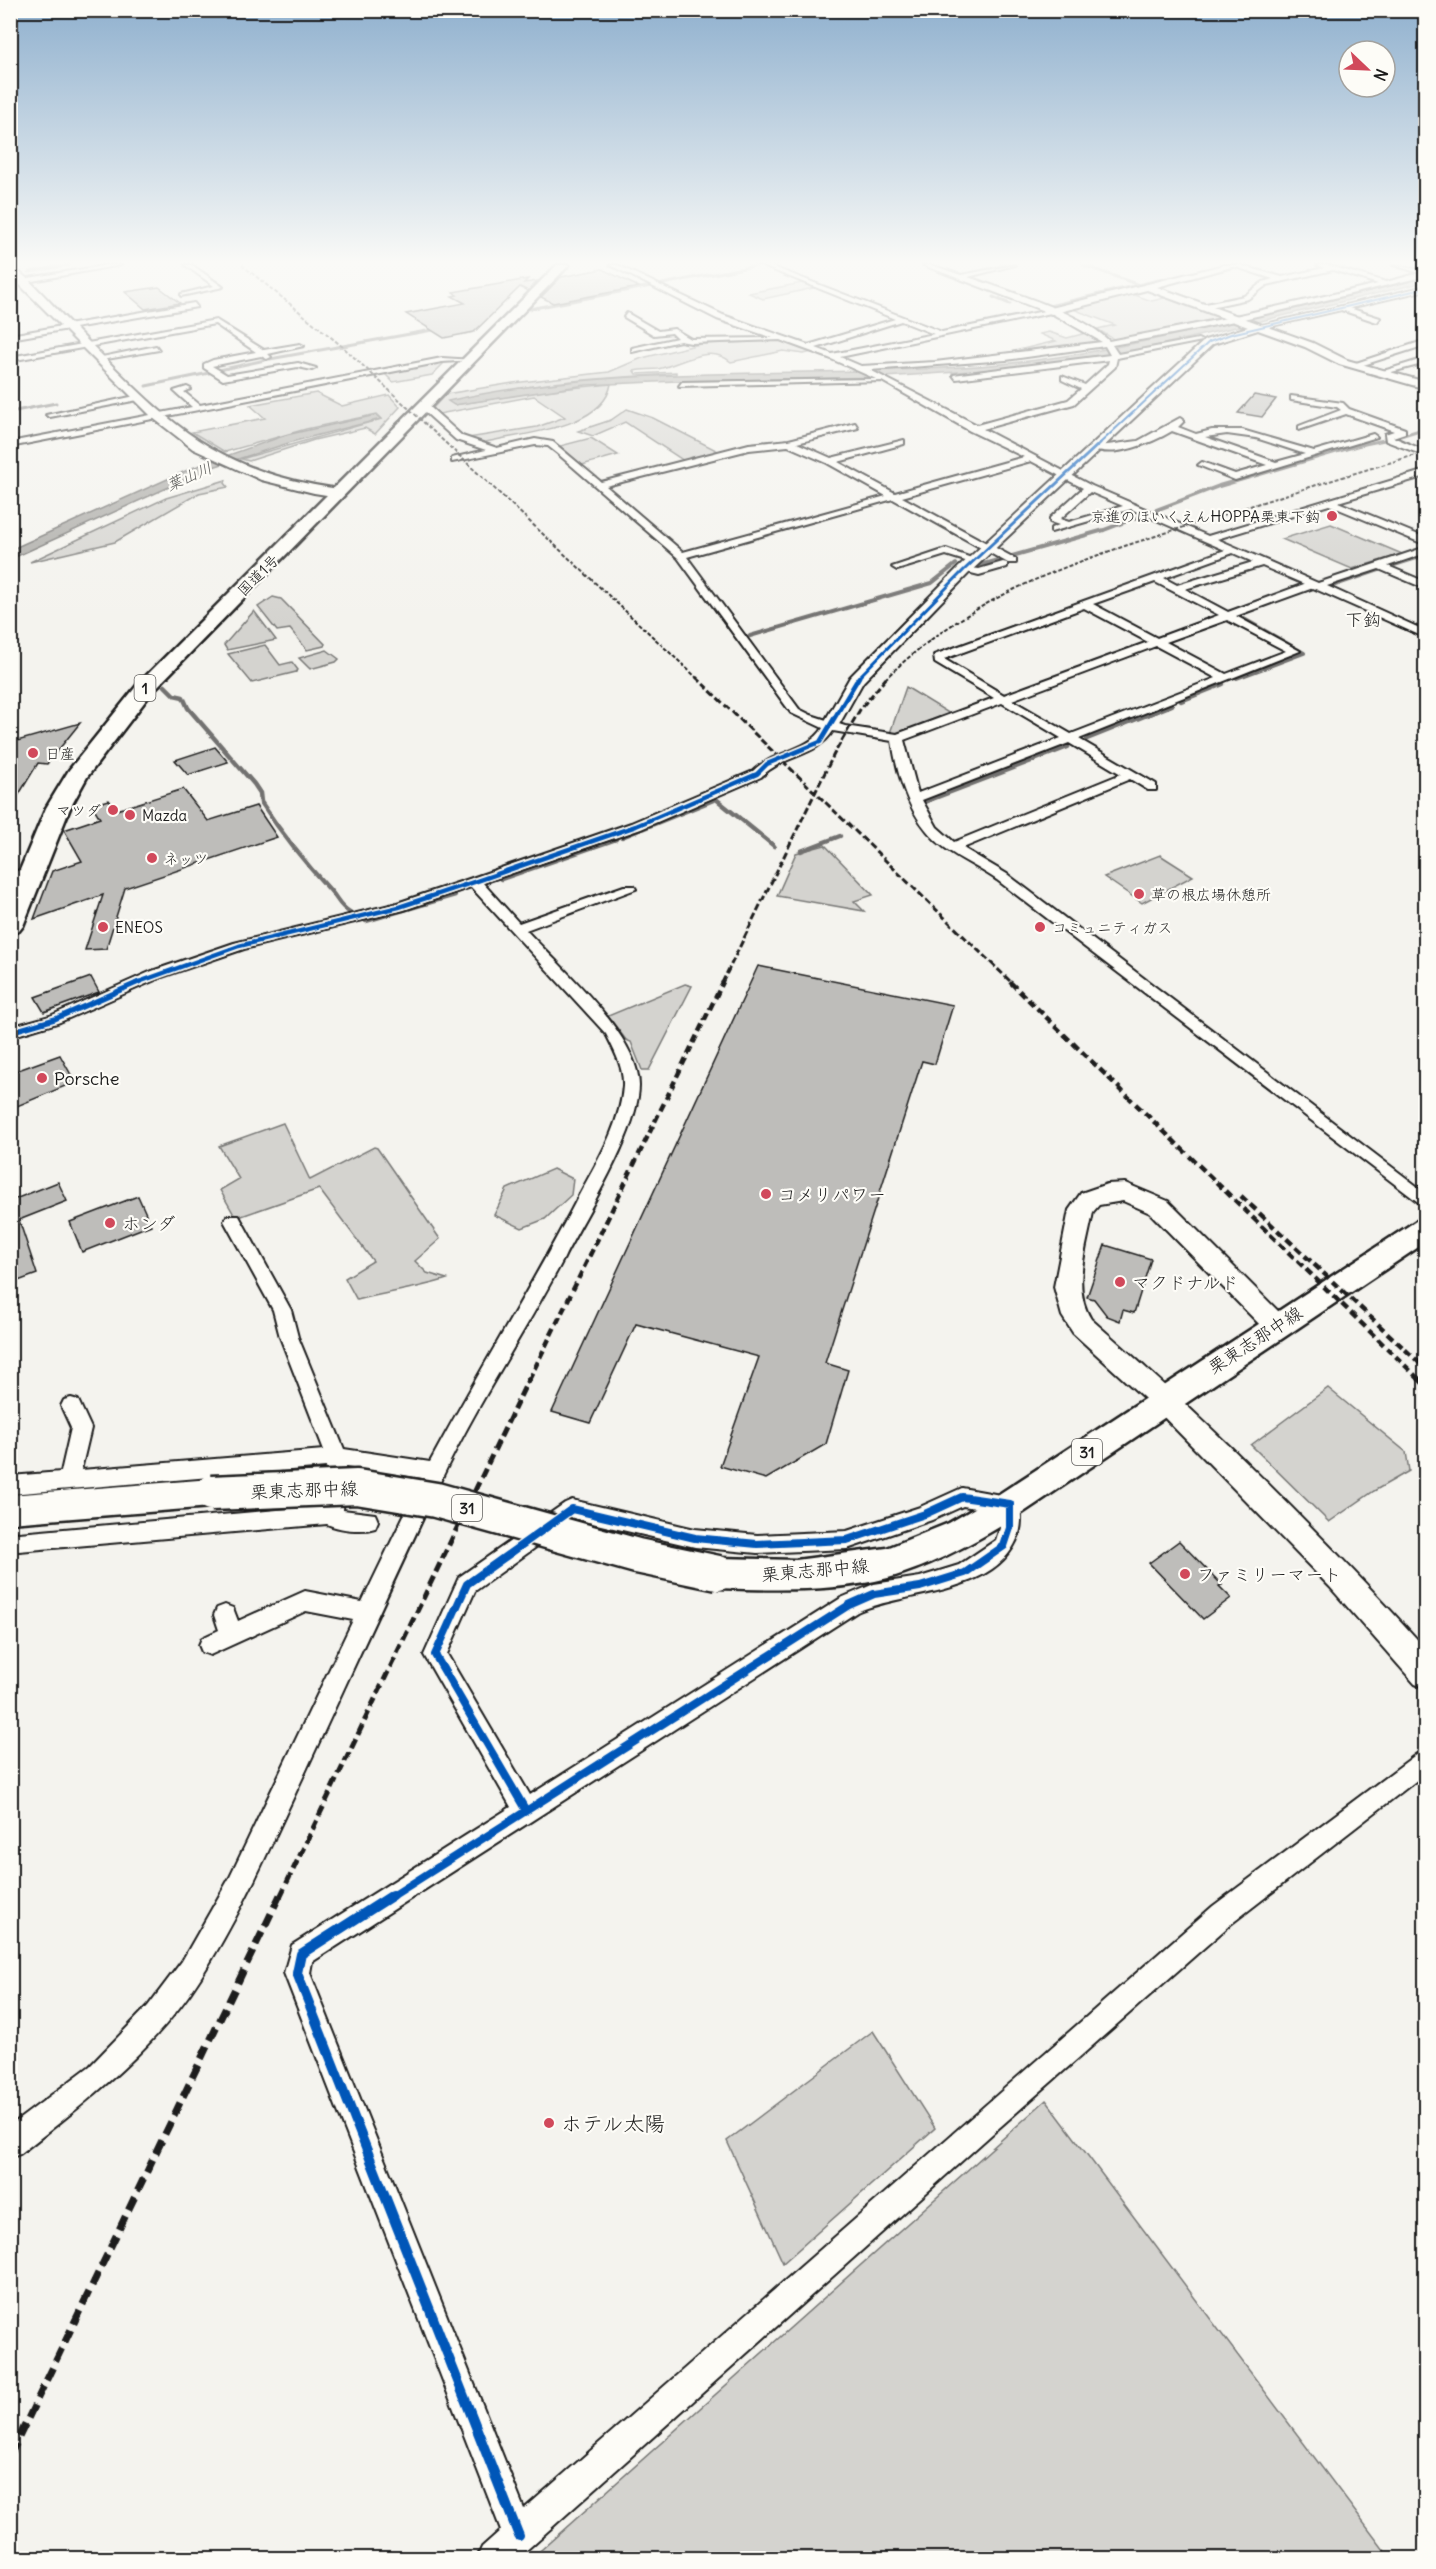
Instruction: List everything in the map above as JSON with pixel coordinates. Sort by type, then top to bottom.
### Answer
[{"type":"highway","name":"国道1号","points":[[10,926],[58,808],[99,744],[146,688],[439,385]]},
{"type":"highway","name":"国道1号","points":[[11,877],[39,810],[72,756],[100,719],[333,492],[423,409],[443,385]]},
{"type":"main road","name":"栗東志那中線","points":[[10,1509],[211,1493],[357,1487],[436,1500],[637,1556],[718,1574],[796,1575],[888,1563],[961,1533],[1010,1504],[1164,1399],[1425,1228]]},
{"type":"street","points":[[128,385],[183,438],[213,456],[279,482],[333,492]]},
{"type":"street","points":[[10,446],[315,385]]},
{"type":"street","points":[[893,385],[973,429],[1129,507],[1315,585],[1425,635]]},
{"type":"street","points":[[1079,385],[1088,389]]},
{"type":"street","points":[[973,429],[1053,409],[1078,398],[1092,385]]},
{"type":"street","points":[[10,1032],[55,1019],[157,975],[239,946],[399,908],[636,826],[727,788],[757,774],[767,764],[820,742],[856,680],[970,566],[1163,385]]},
{"type":"street","points":[[187,389],[178,391],[198,408]]},
{"type":"street","points":[[101,394],[136,393]]},
{"type":"street","points":[[50,415],[136,393]]},
{"type":"street","points":[[1294,398],[1340,405],[1346,411],[1402,431],[1388,437],[1425,454]]},
{"type":"street","points":[[423,409],[428,410],[459,438],[490,448]]},
{"type":"street","points":[[1302,428],[1346,411]]},
{"type":"street","points":[[1096,447],[1119,448],[1165,433],[1184,418]]},
{"type":"street","points":[[599,485],[750,447],[789,443],[855,426]]},
{"type":"street","points":[[1172,428],[1275,465]]},
{"type":"street","points":[[1197,436],[1217,430],[1254,434],[1314,454]]},
{"type":"street","points":[[1202,465],[1235,477],[1374,437]]},
{"type":"street","points":[[830,461],[902,442]]},
{"type":"street","points":[[455,460],[490,448],[528,443],[550,444],[681,556],[795,711],[809,720],[830,726],[898,738],[1315,585],[1425,550]]},
{"type":"street","points":[[789,443],[830,461],[989,548],[1007,561],[978,572],[946,552],[897,567]]},
{"type":"street","points":[[681,556],[1030,458]]},
{"type":"street","points":[[1207,539],[1425,473]]},
{"type":"street","points":[[1068,525],[1053,520],[1089,488]]},
{"type":"street","points":[[1329,502],[1425,542]]},
{"type":"street","points":[[1054,530],[1129,507]]},
{"type":"street","points":[[1152,787],[939,661],[938,657],[1230,551]]},
{"type":"street","points":[[1176,589],[1260,563]]},
{"type":"street","points":[[1378,565],[1425,586]]},
{"type":"street","points":[[914,798],[1070,740],[1223,677],[1295,651],[1154,578]]},
{"type":"street","points":[[1083,603],[1223,677]]},
{"type":"street","points":[[898,738],[902,764],[914,798],[942,839],[1002,877],[1425,1202]]},
{"type":"street","points":[[954,847],[1130,775]]},
{"type":"street","points":[[11,877],[34,870]]},
{"type":"street","points":[[10,2144],[99,2075],[157,2015],[191,1970],[239,1886],[435,1471],[489,1369],[543,1281],[618,1137],[628,1107],[631,1083],[625,1057],[612,1032],[474,882]]},
{"type":"street","points":[[516,929],[629,889]]},
{"type":"street","points":[[1277,1326],[1159,1207],[1125,1192],[1107,1193],[1090,1199],[1081,1209],[1066,1287],[1071,1309],[1082,1326],[1164,1399],[1341,1577],[1425,1673]]},
{"type":"street","points":[[233,1221],[282,1310],[289,1337],[337,1457],[332,1514],[335,1518],[368,1521]]},
{"type":"street","points":[[69,1479],[81,1428],[71,1406]]},
{"type":"street","points":[[10,1485],[337,1457],[435,1471]]},
{"type":"street","points":[[519,2536],[297,1972],[301,1954],[525,1809],[849,1605],[874,1594],[920,1587],[965,1573],[1004,1546],[1010,1528],[1010,1504],[962,1497],[925,1514],[847,1540],[757,1544],[694,1538],[572,1509],[467,1584],[435,1655],[525,1809]]},
{"type":"street","points":[[10,1540],[19,1542],[332,1514]]},
{"type":"street","points":[[210,1645],[229,1625],[305,1601],[367,1613]]},
{"type":"street","points":[[493,2559],[974,2131],[1213,1923],[1425,1758]]},
{"type":"shaded area","points":[[502,385],[544,385],[481,397],[454,405],[542,391],[611,385],[605,399],[593,411],[576,420],[537,432],[482,443],[468,438],[537,427],[565,417],[534,396],[439,414],[433,408],[446,394]]},
{"type":"shaded area","points":[[316,393],[342,406],[389,395],[400,407],[375,434],[365,428],[314,440],[249,461],[241,459],[382,419],[377,414],[306,429],[225,452],[192,432],[265,418],[250,405]]},
{"type":"shaded area","points":[[627,409],[653,418],[720,452],[684,461],[625,422],[593,436],[578,431],[611,420]]},
{"type":"shaded area","points":[[591,438],[618,455],[582,465],[560,446]]},
{"type":"shaded area","points":[[226,480],[228,487],[199,493],[115,542],[30,562],[166,498]]},
{"type":"shaded area","points":[[1331,524],[1402,554],[1352,569],[1282,539]]},
{"type":"shaded area","points":[[273,597],[281,599],[325,644],[324,646],[307,650],[290,629],[277,631],[258,607]]},
{"type":"shaded area","points":[[254,611],[276,640],[227,650],[224,645]]},
{"type":"shaded area","points":[[265,645],[280,665],[292,662],[298,670],[252,683],[228,654]]},
{"type":"shaded area","points":[[327,650],[339,659],[336,662],[310,669],[299,658]]},
{"type":"shaded area","points":[[906,687],[952,715],[901,734],[890,733]]},
{"type":"shaded area","points":[[825,845],[873,895],[854,901],[864,911],[777,896],[796,853]]},
{"type":"shaded area","points":[[1160,855],[1193,876],[1142,903],[1104,877]]},
{"type":"shaded area","points":[[685,984],[692,986],[649,1070],[642,1070],[631,1042],[626,1040],[608,1016]]},
{"type":"shaded area","points":[[283,1123],[310,1180],[374,1147],[377,1148],[440,1239],[415,1261],[427,1273],[447,1279],[357,1300],[345,1278],[373,1261],[319,1189],[236,1218],[220,1190],[239,1179],[219,1146]]},
{"type":"shaded area","points":[[553,1169],[573,1179],[571,1195],[545,1219],[522,1228],[494,1215],[507,1189]]},
{"type":"shaded area","points":[[1328,1388],[1406,1452],[1409,1471],[1374,1491],[1329,1522],[1251,1445]]},
{"type":"shaded area","points":[[873,2031],[935,2128],[783,2263],[727,2141]]},
{"type":"shaded area","points":[[1046,2100],[1390,2558],[532,2558]]},
{"type":"water","points":[[547,385],[589,385],[454,405],[448,401]]},
{"type":"water","name":"葉山川","points":[[376,415],[381,419],[295,441],[213,467],[11,559],[10,550],[192,468],[286,435]]},
{"type":"building","points":[[1254,395],[1276,399],[1262,417],[1238,413]]},
{"type":"building","name":"日産","points":[[80,723],[47,764],[38,763],[10,809],[10,743]]},
{"type":"building","name":"Mazda","points":[[215,747],[228,762],[188,775],[175,760]]},
{"type":"building","points":[[183,789],[208,821],[256,806],[277,837],[125,888],[106,949],[85,950],[103,895],[34,919],[52,871],[82,861],[64,830],[100,818],[92,805],[109,800],[117,810]]},
{"type":"building","name":"コメリパワー","points":[[758,966],[953,1005],[935,1064],[922,1061],[825,1363],[848,1370],[826,1444],[766,1479],[720,1466],[759,1357],[636,1324],[590,1423],[552,1412]]},
{"type":"building","points":[[91,977],[99,992],[44,1012],[35,997]]},
{"type":"building","name":"Porsche","points":[[60,1055],[75,1082],[10,1109],[10,1073]]},
{"type":"building","points":[[58,1182],[67,1201],[19,1220],[37,1274],[10,1284],[10,1201]]},
{"type":"building","name":"ホンダ","points":[[138,1196],[151,1225],[82,1252],[70,1222]]},
{"type":"building","name":"マクドナルド","points":[[1105,1245],[1151,1259],[1134,1313],[1123,1310],[1120,1321],[1107,1316],[1094,1299],[1087,1297]]},
{"type":"building","name":"ファミリーマート","points":[[1179,1541],[1222,1585],[1219,1586],[1231,1598],[1203,1619],[1149,1563]]},
{"type":"waterway","points":[[146,386],[151,385]]},
{"type":"waterway","points":[[10,412],[56,403]]},
{"type":"waterway","points":[[1394,438],[1426,428]]},
{"type":"waterway","points":[[1360,445],[1394,438]]},
{"type":"waterway","points":[[1394,438],[1399,440]]},
{"type":"waterway","points":[[980,565],[1104,530],[1219,486],[1365,443]]},
{"type":"waterway","points":[[1391,566],[1426,555]]},
{"type":"waterway","points":[[750,636],[932,583],[956,564]]},
{"type":"waterway","points":[[1329,587],[1379,570]]},
{"type":"waterway","points":[[1237,678],[1304,653],[1244,619]]},
{"type":"waterway","points":[[1181,701],[1223,684]]},
{"type":"waterway","points":[[165,686],[174,695],[183,697],[188,708],[254,784],[260,793],[261,802],[294,848],[341,905],[351,913]]},
{"type":"waterway","points":[[1087,739],[1172,705]]},
{"type":"waterway","points":[[927,801],[1068,747]]},
{"type":"waterway","points":[[622,837],[716,799],[774,846]]},
{"type":"waterway","points":[[801,851],[840,836]]},
{"type":"waterway","points":[[501,879],[616,839]]},
{"type":"waterway","points":[[366,921],[455,895]]},
{"type":"railway","points":[[384,385],[698,679]]},
{"type":"railway","points":[[886,678],[920,648],[957,622],[1032,581],[1113,550],[1426,452]]},
{"type":"railway","points":[[696,677],[815,792]]},
{"type":"railway","points":[[815,792],[834,754],[861,708],[886,678]]},
{"type":"railway","points":[[722,983],[815,792]]},
{"type":"railway","points":[[815,792],[1012,983]]},
{"type":"railway","points":[[529,1380],[723,982]]},
{"type":"railway","points":[[1010,982],[1420,1380]]},
{"type":"railway","points":[[1241,1196],[1426,1369]]},
{"type":"railway","points":[[280,1897],[529,1378]]},
{"type":"railway","points":[[1420,1380],[1426,1386]]},
{"type":"railway","points":[[10,2456],[280,1895]]},
{"type":"cycle path","points":[[10,1032],[55,1019],[157,974],[239,946],[399,907],[636,826],[757,774],[767,764],[820,742],[856,680],[964,570],[1163,385]]},
{"type":"cycle path","points":[[519,2536],[297,1973],[301,1954],[849,1605],[874,1594],[920,1587],[965,1573],[1004,1546],[1010,1528],[1010,1504],[962,1497],[925,1514],[847,1540],[757,1544],[695,1538],[572,1509],[467,1584],[435,1655],[525,1809]]},
{"type":"place","name":"京進のほいくえんHOPPA栗東下鈎","points":[[1332,516]]},
{"type":"place","name":"日産","points":[[33,753]]},
{"type":"place","name":"マツダ","points":[[113,810]]},
{"type":"place","name":"Mazda","points":[[130,815]]},
{"type":"place","name":"ネッツ","points":[[152,858]]},
{"type":"place","name":"草の根広場休憩所","points":[[1139,894]]},
{"type":"place","name":"ENEOS","points":[[103,927]]},
{"type":"place","name":"コミュニティガス","points":[[1040,927]]},
{"type":"place","name":"Porsche","points":[[42,1078]]},
{"type":"place","name":"コメリパワー","points":[[766,1194]]},
{"type":"place","name":"ホンダ","points":[[110,1223]]},
{"type":"place","name":"マクドナルド","points":[[1120,1282]]},
{"type":"place","name":"ファミリーマート","points":[[1185,1574]]},
{"type":"place","name":"ホテル太陽","points":[[549,2123]]},
{"type":"district","name":"下鈎","points":[[1363,619]]}]
